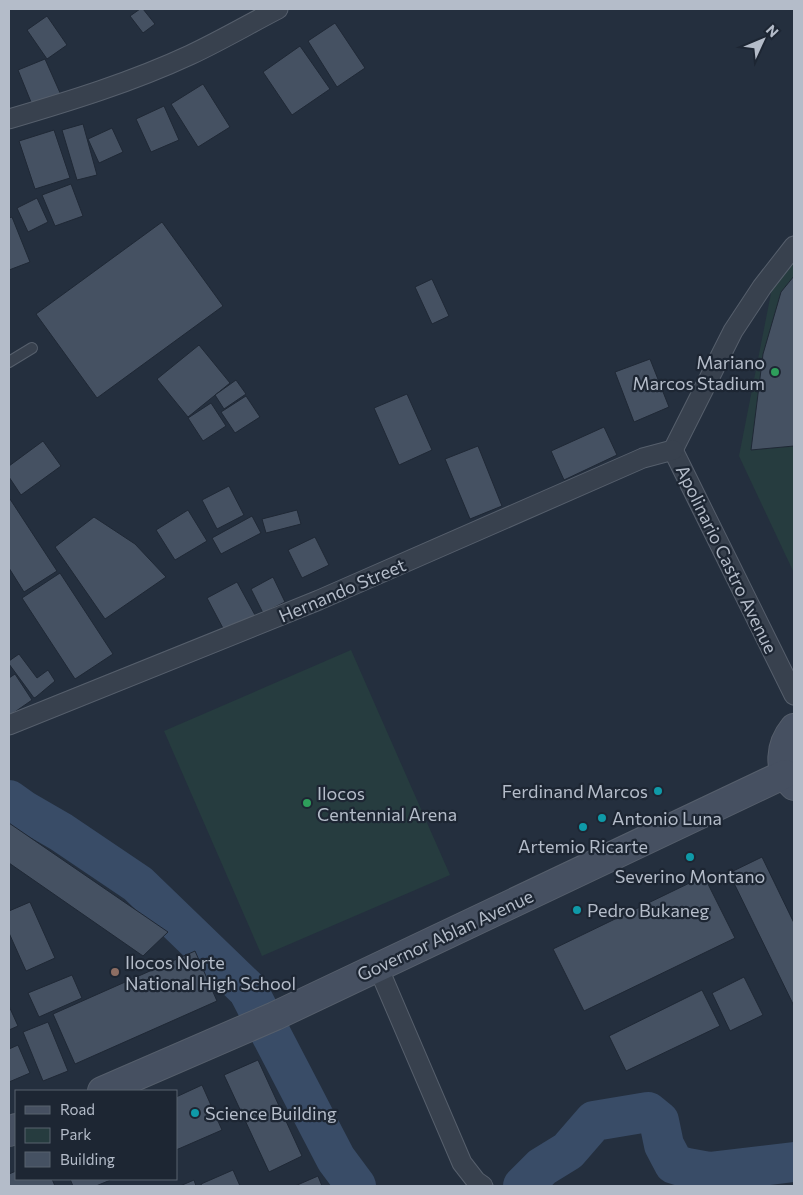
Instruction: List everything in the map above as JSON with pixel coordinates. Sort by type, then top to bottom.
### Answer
[{"type":"main road","points":[[790,780],[782,762],[783,749],[787,736],[794,728]]},
{"type":"main road","name":"Governor Ablan Avenue","points":[[104,1090],[263,1021],[790,780]]},
{"type":"street","points":[[9,119],[59,104],[157,69],[190,55],[278,9]]},
{"type":"street","points":[[673,450],[733,331],[762,287],[794,246]]},
{"type":"street","name":"Apolinario Castro Avenue","points":[[673,450],[794,695]]},
{"type":"street","name":"Hernando Street","points":[[9,726],[319,600],[643,458],[673,450]]},
{"type":"street","points":[[378,967],[462,1164],[476,1181],[483,1186]]},
{"type":"lane","points":[[9,362],[32,348]]},
{"type":"green space","name":"Mariano Marcos Stadium","points":[[794,263],[794,573],[739,456],[772,288]]},
{"type":"green space","name":"Ilocos Centennial Arena","points":[[351,650],[450,875],[262,956],[164,731]]},
{"type":"building","points":[[143,9],[155,24],[143,33],[130,16]]},
{"type":"building","points":[[47,16],[67,45],[47,59],[27,30]]},
{"type":"building","points":[[335,23],[365,68],[337,87],[308,41]]},
{"type":"building","points":[[300,46],[330,89],[292,115],[263,72]]},
{"type":"building","points":[[45,59],[61,95],[33,107],[18,70]]},
{"type":"building","points":[[203,84],[230,127],[198,147],[171,104]]},
{"type":"building","points":[[164,106],[179,140],[151,152],[136,119]]},
{"type":"building","points":[[83,124],[97,175],[77,180],[62,130]]},
{"type":"building","points":[[112,128],[123,152],[99,163],[88,139]]},
{"type":"building","points":[[54,130],[70,178],[35,189],[19,141]]},
{"type":"building","points":[[71,184],[83,216],[55,226],[42,195]]},
{"type":"building","points":[[37,198],[48,222],[28,232],[17,208]]},
{"type":"building","points":[[12,217],[30,262],[9,270],[9,218]]},
{"type":"building","points":[[162,222],[223,306],[97,398],[36,314]]},
{"type":"building","points":[[794,276],[794,446],[751,450],[763,354],[781,292]]},
{"type":"building","points":[[432,279],[449,316],[432,324],[415,287]]},
{"type":"building","points":[[199,345],[230,383],[188,417],[157,379]]},
{"type":"building","points":[[650,359],[669,407],[634,422],[615,372]]},
{"type":"building","points":[[236,380],[246,394],[224,409],[215,395]]},
{"type":"building","points":[[407,394],[432,450],[399,465],[374,408]]},
{"type":"building","points":[[246,396],[260,417],[235,433],[221,412]]},
{"type":"building","points":[[211,403],[226,426],[203,441],[188,418]]},
{"type":"building","points":[[604,427],[617,455],[564,480],[551,451]]},
{"type":"building","points":[[43,441],[61,466],[21,495],[9,477],[9,466]]},
{"type":"building","points":[[478,446],[502,506],[470,519],[445,459]]},
{"type":"building","points":[[229,486],[244,515],[217,529],[202,500]]},
{"type":"building","points":[[10,499],[57,571],[24,592],[9,568]]},
{"type":"building","points":[[188,510],[207,541],[175,560],[156,530]]},
{"type":"building","points":[[297,510],[301,524],[266,533],[262,519]]},
{"type":"building","points":[[252,516],[261,533],[221,554],[212,538]]},
{"type":"building","points":[[94,517],[135,544],[166,577],[105,619],[55,547]]},
{"type":"building","points":[[315,537],[329,565],[302,578],[288,550]]},
{"type":"building","points":[[60,573],[113,654],[75,679],[22,598]]},
{"type":"building","points":[[273,577],[285,602],[263,613],[251,589]]},
{"type":"building","points":[[237,582],[255,615],[225,632],[207,598]]},
{"type":"building","points":[[19,654],[37,678],[48,670],[55,681],[34,698],[9,664],[9,661]]},
{"type":"building","points":[[15,674],[32,700],[9,716],[9,678]]},
{"type":"building","points":[[9,823],[168,932],[143,956],[9,863]]},
{"type":"building","points":[[762,857],[794,923],[794,1006],[729,873]]},
{"type":"building","points":[[704,876],[735,938],[584,1011],[553,949]]},
{"type":"building","points":[[30,902],[55,958],[26,971],[9,933],[9,911]]},
{"type":"building","points":[[195,951],[217,1001],[75,1064],[53,1014]]},
{"type":"building","points":[[72,975],[82,998],[39,1017],[28,993]]},
{"type":"building","points":[[744,977],[763,1015],[730,1031],[712,993]]},
{"type":"building","points":[[702,990],[720,1026],[626,1071],[609,1036]]},
{"type":"building","points":[[9,1006],[18,1026],[9,1030]]},
{"type":"building","points":[[48,1022],[68,1071],[43,1081],[23,1032]]},
{"type":"building","points":[[18,1045],[30,1073],[9,1082],[9,1049]]},
{"type":"building","points":[[258,1060],[302,1156],[269,1172],[224,1075]]},
{"type":"building","name":"Science Building","points":[[202,1085],[222,1130],[178,1149],[178,1096]]},
{"type":"building","points":[[233,1170],[240,1186],[202,1186],[201,1184]]},
{"type":"building","points":[[15,1171],[15,1180],[52,1180],[55,1186],[9,1186],[9,1174]]},
{"type":"building","points":[[318,1176],[322,1186],[295,1186]]},
{"type":"building","points":[[70,1180],[111,1180],[96,1186],[73,1186]]},
{"type":"building","points":[[194,1180],[196,1186],[180,1186]]},
{"type":"waterway","points":[[9,800],[61,832],[138,884],[248,990],[336,1159],[356,1186]]},
{"type":"waterway","points":[[523,1186],[542,1167],[568,1151],[594,1121],[648,1112],[659,1121],[664,1145],[674,1164],[709,1172],[794,1162]]},
{"type":"place","name":"Mariano Marcos Stadium","points":[[775,372]]},
{"type":"place","name":"Ferdinand Marcos","points":[[658,791]]},
{"type":"place","name":"Ilocos Centennial Arena","points":[[307,803]]},
{"type":"place","name":"Antonio Luna","points":[[602,818]]},
{"type":"place","name":"Artemio Ricarte","points":[[583,827]]},
{"type":"place","name":"Severino Montano","points":[[690,857]]},
{"type":"place","name":"Pedro Bukaneg","points":[[577,910]]},
{"type":"place","name":"Ilocos Norte National High School","points":[[115,972]]},
{"type":"place","name":"Science Building","points":[[195,1113]]}]
